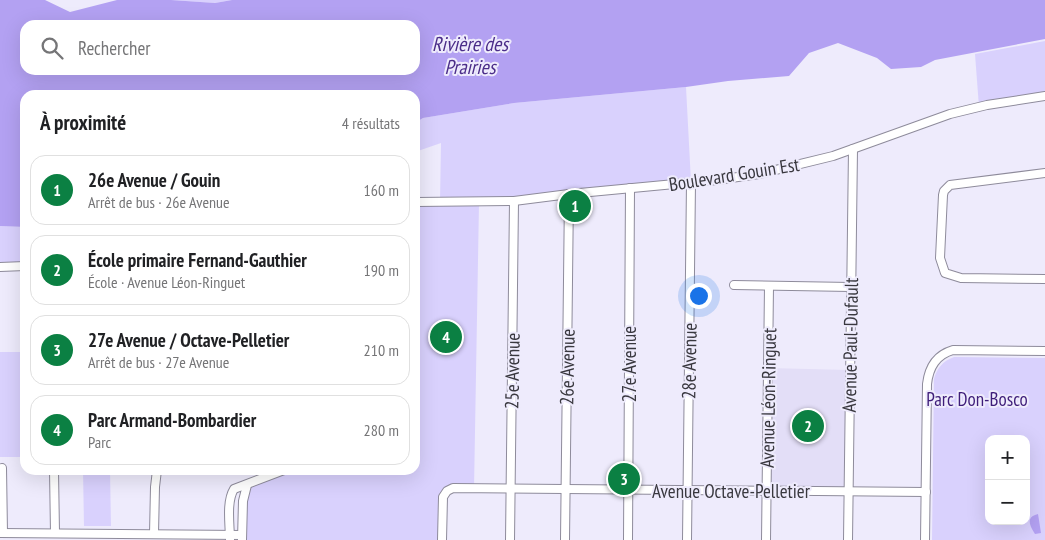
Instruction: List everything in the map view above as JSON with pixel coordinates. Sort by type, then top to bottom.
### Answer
[{"type":"street","name":"Boulevard Gouin Est","points":[[420,202],[514,201],[751,175],[833,156],[950,114],[987,105],[1045,96]]},
{"type":"street","name":"Avenue Paul-Dufault","points":[[848,540],[853,149]]},
{"type":"street","points":[[1045,173],[953,183],[946,187],[943,195],[940,258],[945,273],[961,278],[1045,279]]},
{"type":"street","name":"28e Avenue","points":[[687,540],[691,182]]},
{"type":"street","name":"27e Avenue","points":[[628,540],[630,188]]},
{"type":"street","name":"26e Avenue","points":[[565,540],[569,194]]},
{"type":"street","name":"25e Avenue","points":[[510,540],[514,201]]},
{"type":"street","points":[[0,267],[20,266]]},
{"type":"street","points":[[734,285],[851,287]]},
{"type":"street","name":"Avenue Léon-Ringuet","points":[[766,540],[769,286]]},
{"type":"street","points":[[925,540],[928,376],[930,368],[939,356],[946,352],[962,350],[1045,351]]},
{"type":"street","points":[[2,468],[1,533],[14,536],[55,533],[242,537],[243,501],[247,485]]},
{"type":"street","points":[[54,475],[55,533]]},
{"type":"street","points":[[154,534],[156,475]]},
{"type":"street","points":[[230,537],[232,493],[234,489],[272,475]]},
{"type":"street","name":"Avenue Octave-Pelletier","points":[[442,540],[443,497],[446,491],[453,488],[926,492]]},
{"type":"shaded area","points":[[768,368],[849,370],[848,491],[767,492]]},
{"type":"green space","points":[[171,0],[232,0],[215,3]]},
{"type":"green space","points":[[1045,41],[1045,96],[979,107],[975,54]]},
{"type":"green space","points":[[686,87],[691,182],[479,203],[474,489],[447,491],[442,540],[242,540],[246,489],[274,475],[420,475],[420,202],[440,202],[441,143],[420,150],[420,120],[514,103]]},
{"type":"green space","points":[[0,226],[20,227],[20,265],[0,267]]},
{"type":"green space","points":[[0,352],[20,352],[20,457],[0,457]]},
{"type":"green space","name":"Parc Don-Bosco","points":[[954,357],[1045,358],[1045,540],[932,540],[934,379],[941,365]]},
{"type":"green space","points":[[83,475],[110,475],[111,526],[84,526]]},
{"type":"water","name":"Rivière des Prairies","points":[[0,0],[45,0],[70,12],[117,0],[171,0],[215,3],[232,0],[1045,0],[1045,39],[935,60],[921,67],[891,69],[877,58],[838,43],[809,53],[789,76],[514,103],[420,120],[420,90],[20,90],[20,227],[0,226]]},
{"type":"water","points":[[1038,514],[1041,533],[1035,534],[1030,525],[1031,517]]},
{"type":"place","name":"26e Avenue / Gouin","points":[[575,206]]},
{"type":"place","name":"Parc Armand-Bombardier","points":[[446,337]]},
{"type":"place","name":"École primaire Fernand-Gauthier","points":[[808,426]]},
{"type":"place","name":"27e Avenue / Octave-Pelletier","points":[[624,479]]}]
